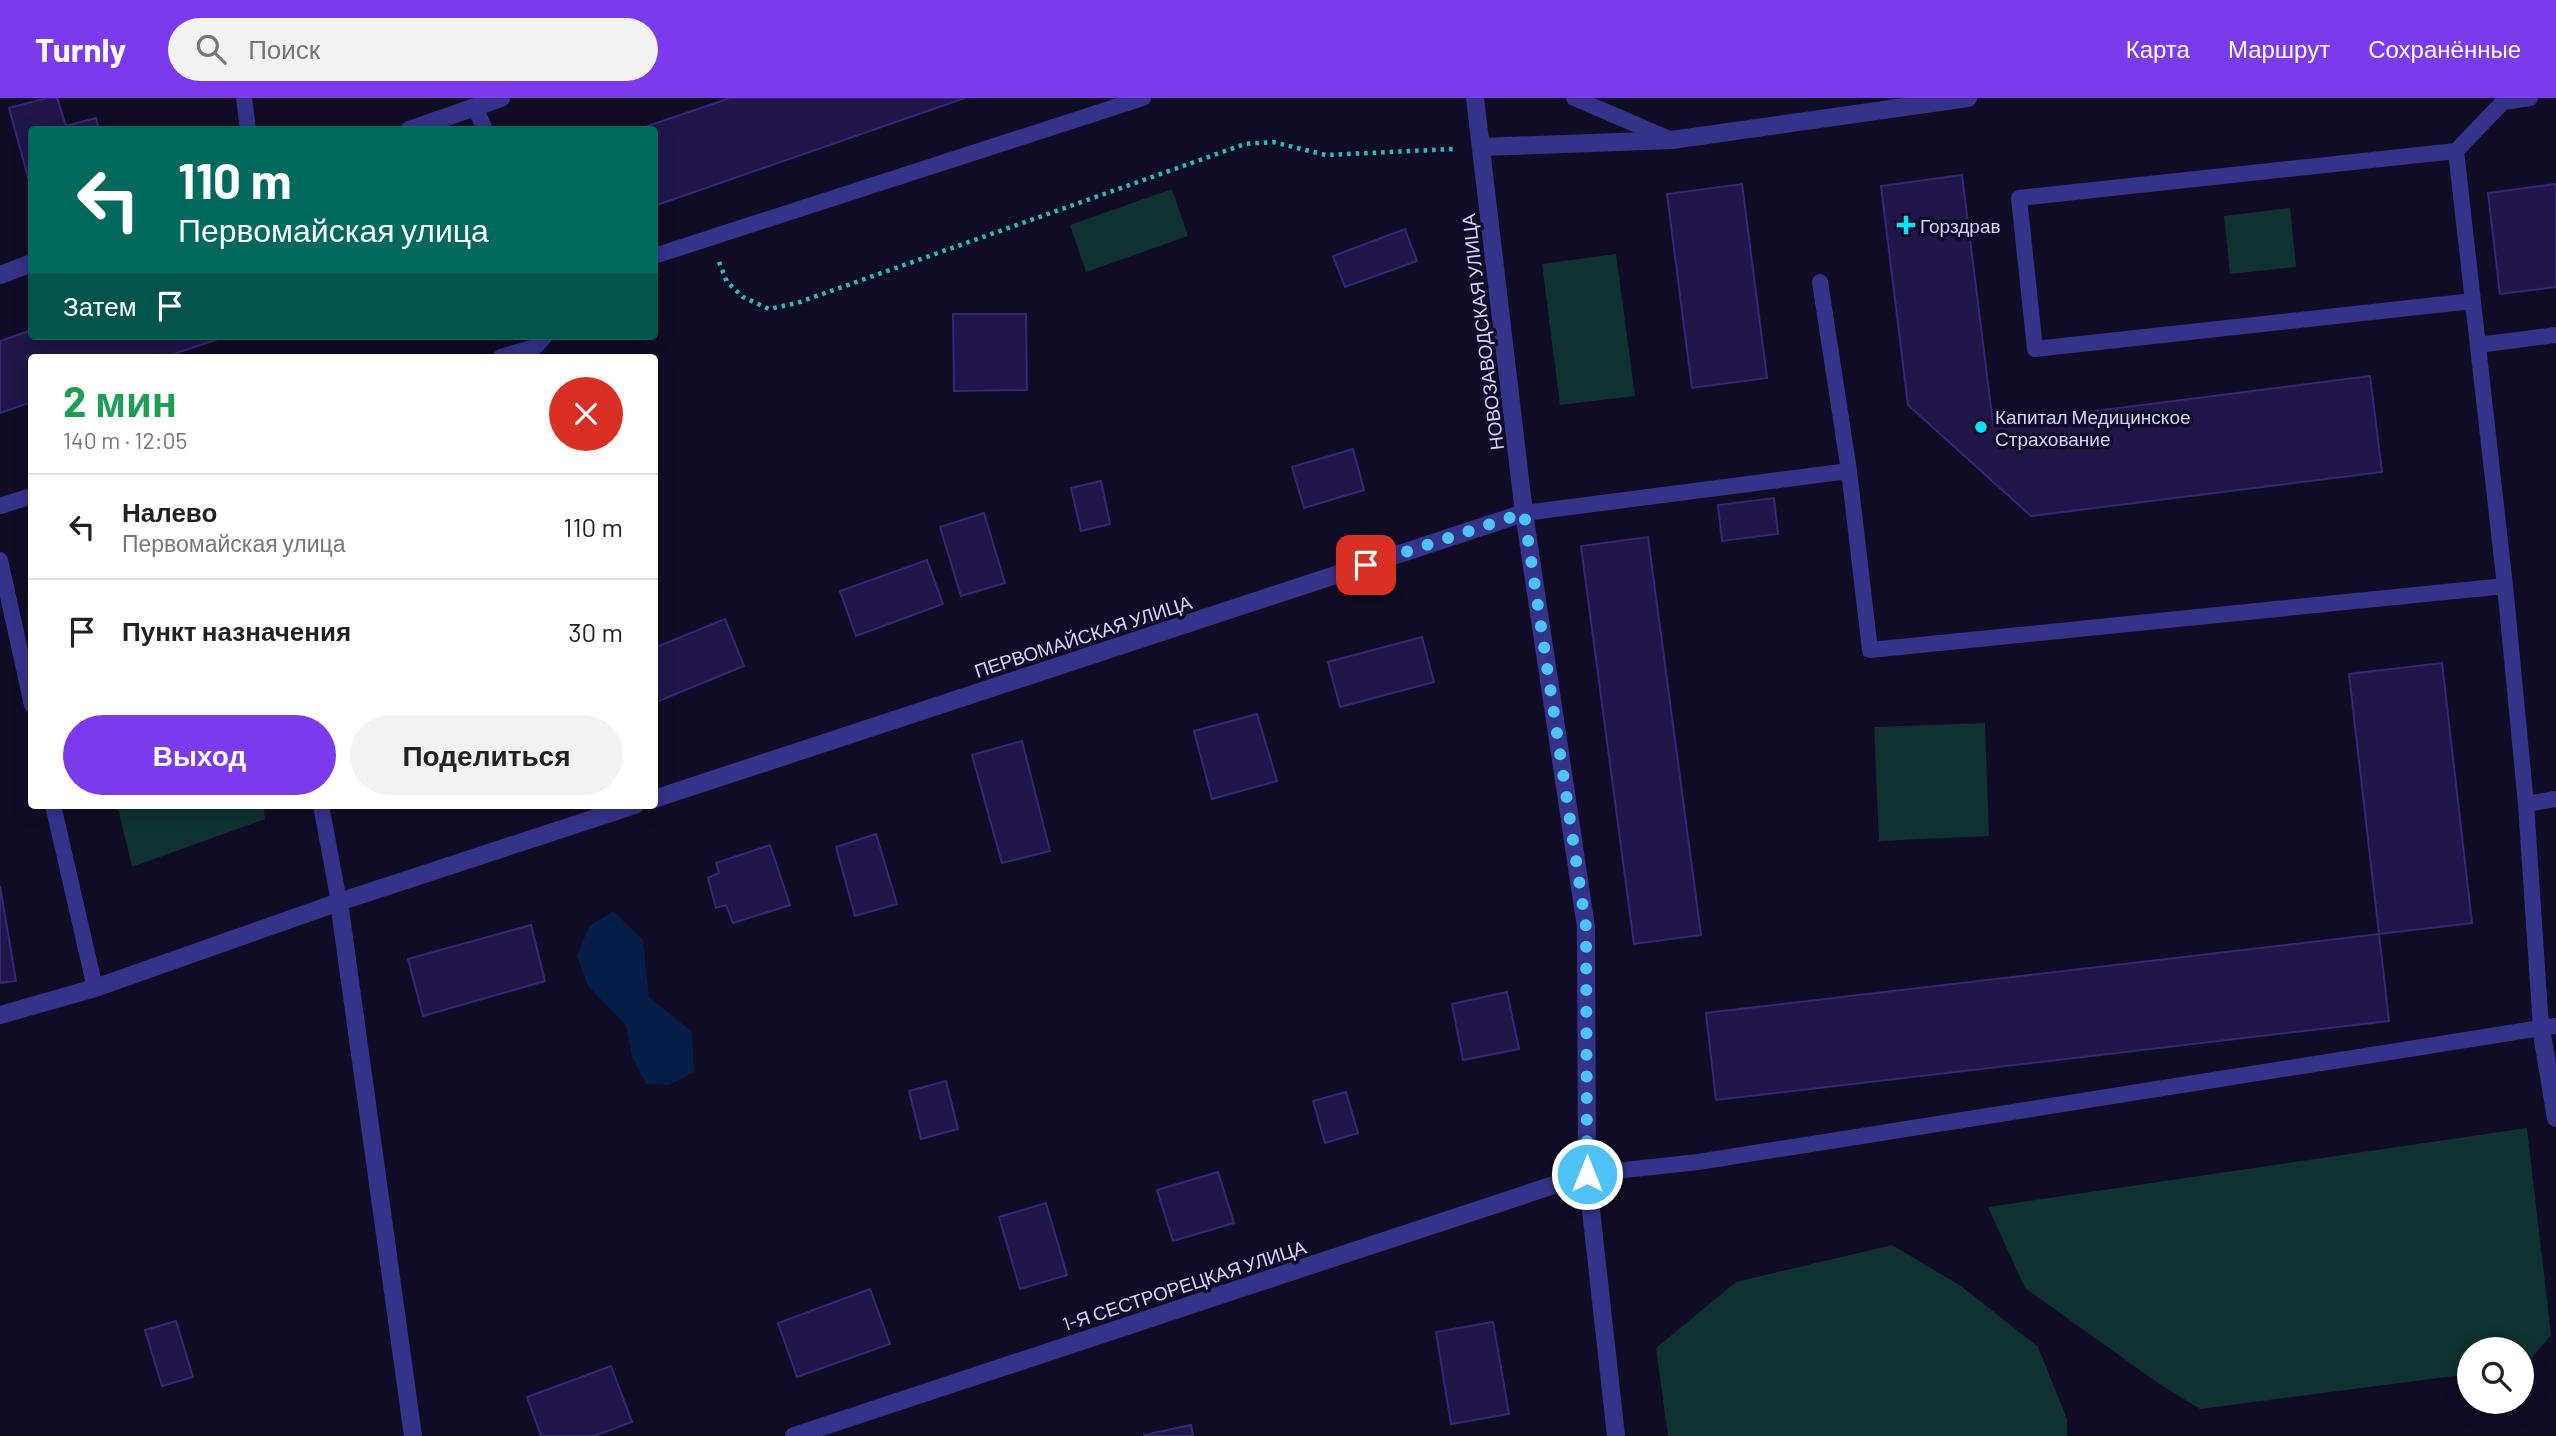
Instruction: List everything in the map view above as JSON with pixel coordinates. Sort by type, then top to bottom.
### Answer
[{"type":"street","points":[[420,126],[501,98]]},
{"type":"street","name":"НОВОЗАВОДСКАЯ УЛИЦА","points":[[1475,98],[1524,513],[1586,927],[1587,1174],[1616,1436]]},
{"type":"street","points":[[1482,148],[1672,140],[1968,98]]},
{"type":"street","points":[[0,275],[28,265]]},
{"type":"street","name":"ПЕРВОМАЙСКАЯ УЛИЦА","points":[[658,798],[1524,513]]},
{"type":"street","points":[[0,1015],[95,988],[339,902],[623,809]]},
{"type":"street","points":[[339,902],[414,1436]]},
{"type":"street","points":[[2548,1027],[2556,1118]]},
{"type":"street","name":"1-Я СЕСТРОРЕЦКАЯ УЛИЦА","points":[[794,1436],[1587,1174]]},
{"type":"lane","points":[[244,98],[248,126]]},
{"type":"lane","points":[[658,255],[1143,98]]},
{"type":"lane","points":[[1574,98],[1672,140]]},
{"type":"lane","points":[[2473,301],[2035,349],[2019,198],[2456,151],[2503,102],[2530,98]]},
{"type":"lane","points":[[475,107],[483,126]]},
{"type":"lane","points":[[1587,1174],[1698,1161],[2548,1027],[2505,586],[2456,151]]},
{"type":"lane","points":[[1819,282],[1849,471],[1870,650],[2505,586]]},
{"type":"lane","points":[[2478,345],[2556,335]]},
{"type":"lane","points":[[511,354],[535,347],[541,340]]},
{"type":"lane","points":[[1524,513],[1849,471]]},
{"type":"lane","points":[[0,506],[28,497]]},
{"type":"lane","points":[[0,560],[28,687]]},
{"type":"lane","points":[[2526,804],[2556,799]]},
{"type":"lane","points":[[54,809],[95,988]]},
{"type":"lane","points":[[322,809],[339,902]]},
{"type":"path","points":[[709,237],[727,282],[743,297],[769,309],[797,303],[1245,144],[1273,142],[1326,155],[1482,148]]},
{"type":"green space","points":[[1172,189],[1188,236],[1086,272],[1070,225]]},
{"type":"green space","points":[[2290,208],[2296,267],[2230,274],[2224,216]]},
{"type":"green space","points":[[1616,254],[1635,396],[1560,405],[1542,264]]},
{"type":"green space","points":[[1985,723],[1989,836],[1879,841],[1874,727]]},
{"type":"green space","points":[[118,809],[264,809],[265,819],[132,867]]},
{"type":"green space","points":[[2527,1128],[2551,1335],[2534,1355],[2534,1337],[2457,1337],[2457,1376],[2200,1409],[2155,1381],[2025,1288],[1988,1207]]},
{"type":"green space","points":[[1892,1245],[1961,1286],[2038,1347],[2067,1419],[2067,1436],[1668,1436],[1656,1348],[1736,1282]]},
{"type":"water","points":[[613,911],[643,940],[649,997],[692,1032],[694,1072],[669,1085],[646,1084],[632,1056],[626,1025],[588,986],[577,956],[589,926]]},
{"type":"building","points":[[57,98],[66,126],[28,126],[28,177],[9,108]]},
{"type":"building","points":[[730,98],[965,98],[658,205],[658,126],[648,126]]},
{"type":"building","points":[[96,118],[98,126],[66,126]]},
{"type":"building","points":[[1962,175],[1993,424],[2370,376],[2382,472],[2031,516],[1908,405],[1881,186]]},
{"type":"building","points":[[1742,184],[1767,378],[1692,388],[1667,194]]},
{"type":"building","points":[[2556,184],[2556,287],[2500,294],[2488,193]]},
{"type":"building","points":[[1405,229],[1417,261],[1345,287],[1333,256]]},
{"type":"building","points":[[953,314],[1026,314],[1027,390],[954,391]]},
{"type":"building","points":[[28,331],[28,340],[215,340],[174,354],[28,354],[28,403],[0,413],[0,341]]},
{"type":"building","points":[[1353,449],[1364,490],[1304,508],[1292,467]]},
{"type":"building","points":[[1101,481],[1110,524],[1081,531],[1071,488]]},
{"type":"building","points":[[1774,498],[1778,534],[1722,541],[1718,505]]},
{"type":"building","points":[[984,513],[1005,583],[961,596],[940,527]]},
{"type":"building","points":[[1648,537],[1701,935],[1634,944],[1581,546]]},
{"type":"building","points":[[927,560],[943,604],[856,636],[840,591]]},
{"type":"building","points":[[725,619],[744,666],[658,701],[658,646]]},
{"type":"building","points":[[1422,637],[1434,682],[1340,707],[1328,662]]},
{"type":"building","points":[[2442,663],[2472,923],[2379,934],[2349,674]]},
{"type":"building","points":[[1257,714],[1277,781],[1212,799],[1194,731]]},
{"type":"building","points":[[1022,741],[1050,851],[1002,863],[972,755]]},
{"type":"building","points":[[876,834],[897,904],[855,916],[836,847]]},
{"type":"building","points":[[770,845],[790,905],[733,923],[726,905],[716,908],[708,878],[719,873],[716,863]]},
{"type":"building","points":[[0,886],[16,981],[0,983]]},
{"type":"building","points":[[531,925],[545,981],[423,1016],[408,959]]},
{"type":"building","points":[[2379,934],[2389,1021],[1716,1100],[1706,1013]]},
{"type":"building","points":[[1507,992],[1519,1049],[1463,1060],[1452,1004]]},
{"type":"building","points":[[946,1081],[958,1129],[921,1139],[909,1091]]},
{"type":"building","points":[[1346,1092],[1358,1133],[1325,1143],[1313,1101]]},
{"type":"building","points":[[1218,1172],[1234,1223],[1173,1241],[1157,1190]]},
{"type":"building","points":[[1046,1203],[1067,1275],[1020,1289],[999,1217]]},
{"type":"building","points":[[870,1289],[890,1344],[797,1377],[778,1323]]},
{"type":"building","points":[[176,1321],[193,1377],[162,1386],[145,1330]]},
{"type":"building","points":[[1493,1322],[1509,1414],[1451,1424],[1436,1332]]},
{"type":"building","points":[[611,1366],[632,1422],[594,1436],[541,1436],[527,1397]]},
{"type":"building","points":[[1191,1425],[1193,1436],[1144,1436],[1144,1435]]},
{"type":"place","name":"Горздрав","points":[[1906,225]]},
{"type":"place","name":"Капитал Медицинское Страхование","points":[[1981,427]]},
{"type":"route","points":[[1366,565],[1524,513],[1586,927],[1587,1174]]}]
